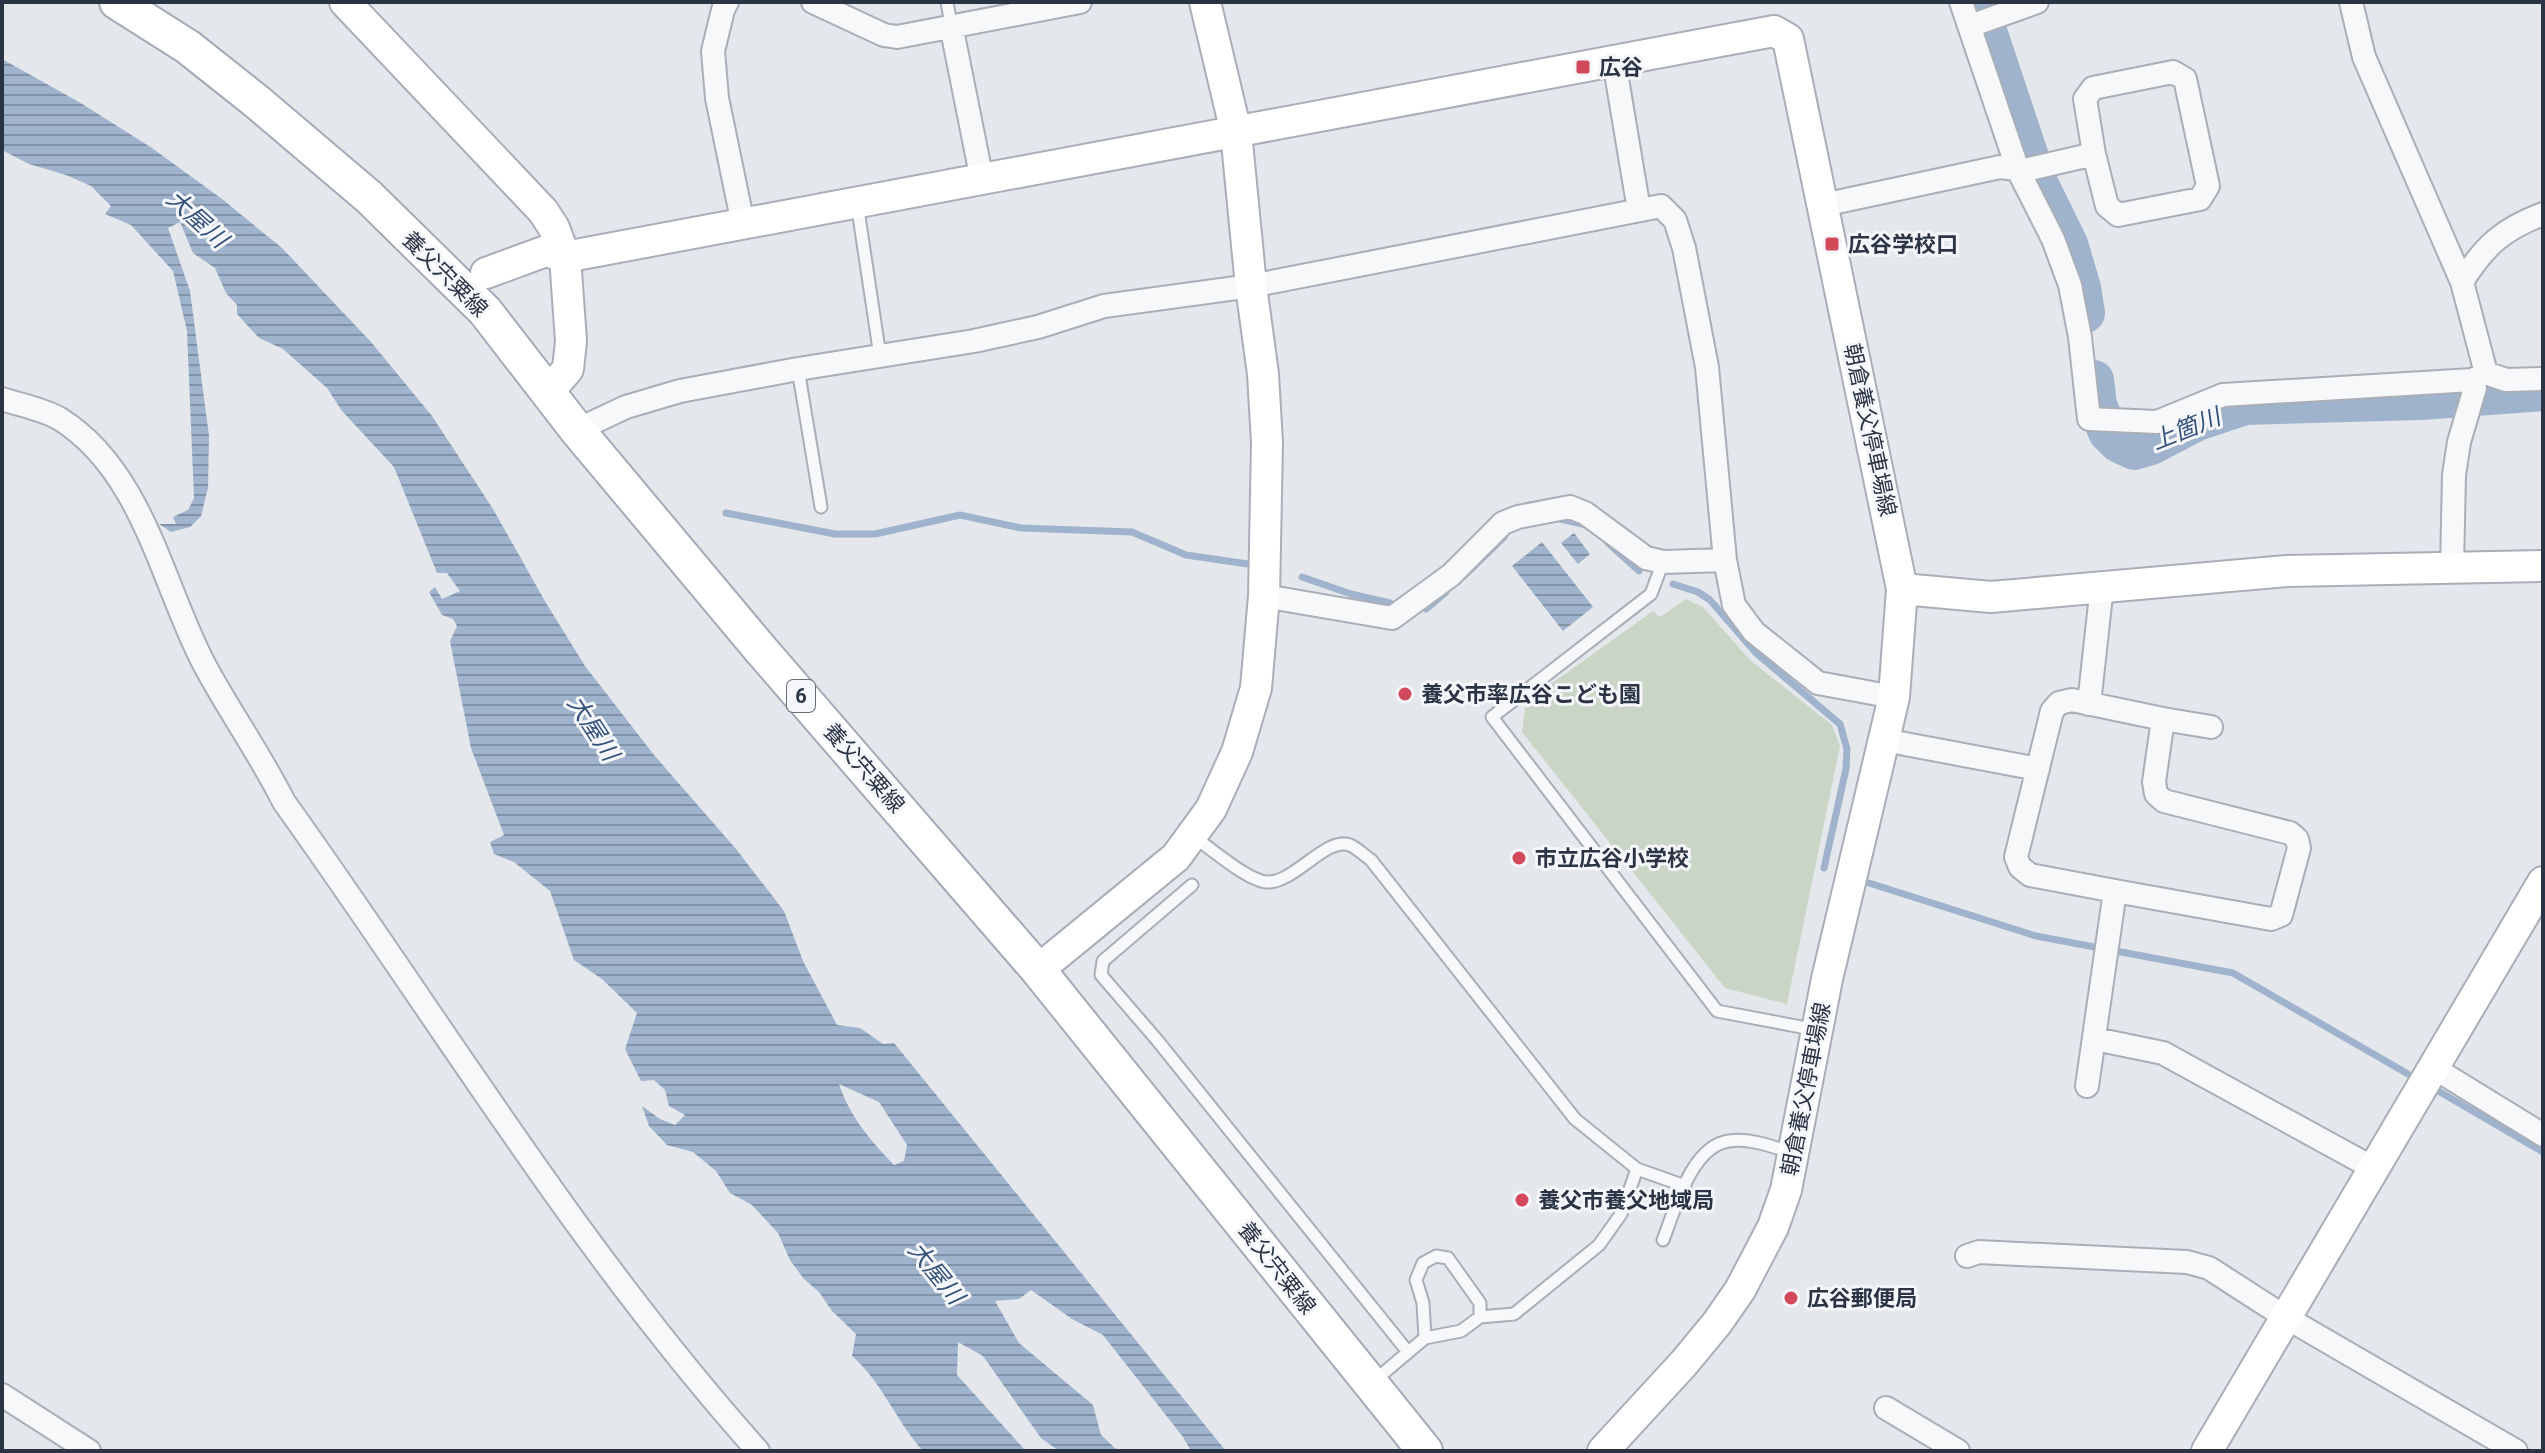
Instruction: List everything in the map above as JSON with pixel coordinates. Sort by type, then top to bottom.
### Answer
[{"type":"main road","name":"養父宍粟線","points":[[117,2],[188,47],[256,101],[369,197],[485,311],[577,430],[762,651],[1038,970],[1425,1451]]},
{"type":"street","points":[[345,2],[543,211],[554,228],[565,257],[571,341],[568,369],[547,393]]},
{"type":"street","points":[[727,2],[713,51],[717,98],[743,224]]},
{"type":"street","points":[[813,2],[884,35],[897,37],[1080,2]]},
{"type":"street","points":[[1038,970],[1176,857],[1211,809],[1237,752],[1256,688],[1264,596],[1266,411],[1236,132],[1205,2]]},
{"type":"street","points":[[1961,2],[2070,285],[2080,337],[2089,419],[2157,422],[2223,395],[2476,386],[2506,380],[2543,379]]},
{"type":"street","points":[[1970,26],[2037,2]]},
{"type":"street","points":[[2351,2],[2364,57],[2462,282],[2476,386],[2459,442],[2454,475],[2452,568]]},
{"type":"street","points":[[951,25],[982,180]]},
{"type":"street","name":"朝倉養父停車場線","points":[[486,273],[546,251],[565,257],[1774,31],[1788,39],[1902,589],[1894,697],[1827,979],[1795,1153],[1773,1227],[1740,1290],[1717,1323],[1603,1451]]},
{"type":"street","points":[[1614,61],[1639,210]]},
{"type":"street","points":[[2173,72],[2185,79],[2208,186],[2200,199],[2118,215],[2107,206],[2094,154],[2085,99],[2093,88],[2173,72]]},
{"type":"street","points":[[1823,205],[2000,167],[2027,169],[2094,154]]},
{"type":"street","points":[[577,430],[626,407],[680,391],[974,341],[1038,327],[1104,306],[1251,286],[1661,206],[1675,220],[1684,248],[1707,367],[1725,560],[1734,605],[1754,632],[1818,683],[1894,697]]},
{"type":"street","points":[[2462,282],[2477,257],[2499,235],[2543,214]]},
{"type":"street","points":[[2,399],[59,418],[98,450],[131,500],[155,545],[203,663],[262,758],[284,802],[634,1303],[758,1451]]},
{"type":"street","points":[[1264,596],[1392,618],[1451,575],[1503,523],[1570,507],[1585,513],[1646,558],[1663,562],[1725,560]]},
{"type":"street","points":[[1902,589],[1991,597],[2287,571],[2543,566]]},
{"type":"street","points":[[2089,704],[2102,586]]},
{"type":"street","points":[[2163,719],[2154,782],[2156,794],[2164,801],[2290,833],[2297,839],[2299,848],[2281,915],[2271,919],[2115,891],[2030,875],[2020,867],[2016,857],[2052,711],[2059,703],[2072,700],[2211,727]]},
{"type":"street","points":[[1884,740],[2038,769]]},
{"type":"street","points":[[2207,1451],[2543,882]]},
{"type":"street","points":[[2087,1086],[2115,891]]},
{"type":"street","points":[[2095,1039],[2163,1053],[2373,1168]]},
{"type":"street","points":[[2434,1068],[2543,1135]]},
{"type":"street","points":[[1967,1256],[1979,1252],[2187,1262],[2209,1268],[2285,1317],[2516,1451]]},
{"type":"street","points":[[2,1395],[89,1451]]},
{"type":"street","points":[[1886,1408],[1958,1451]]},
{"type":"lane","points":[[947,2],[951,25]]},
{"type":"lane","points":[[857,203],[880,356]]},
{"type":"lane","points":[[798,369],[821,507]]},
{"type":"lane","points":[[1663,562],[1651,594],[1492,717],[1717,1011],[1818,1030]]},
{"type":"lane","points":[[1192,836],[1242,872],[1267,882],[1288,876],[1335,845],[1350,845],[1371,860],[1575,1119],[1637,1169],[1685,1186]]},
{"type":"lane","points":[[1192,885],[1103,961],[1101,975],[1408,1352]]},
{"type":"lane","points":[[1663,1240],[1695,1164],[1710,1147],[1728,1141],[1754,1142],[1795,1153]]},
{"type":"lane","points":[[1370,1384],[1425,1338],[1461,1331],[1480,1317],[1514,1314],[1599,1245],[1621,1214],[1637,1169]]},
{"type":"lane","points":[[1425,1338],[1423,1303],[1416,1280],[1423,1263],[1436,1256],[1448,1258],[1480,1303],[1480,1317]]},
{"type":"green space","points":[[1686,599],[1703,607],[1751,661],[1832,725],[1840,746],[1787,1004],[1725,988],[1522,732],[1526,702],[1653,611],[1660,617]]},
{"type":"water","name":"大屋川","points":[[2,59],[152,148],[222,199],[282,248],[371,342],[432,416],[493,509],[585,666],[654,755],[736,849],[784,911],[803,961],[837,1025],[860,1028],[883,1044],[894,1043],[1226,1451],[1191,1451],[1103,1335],[1072,1319],[1031,1290],[1019,1299],[995,1301],[1019,1343],[1093,1405],[1101,1435],[1118,1451],[1059,1451],[1041,1438],[983,1356],[958,1342],[957,1375],[1026,1451],[923,1451],[872,1378],[852,1356],[856,1334],[804,1279],[790,1260],[778,1233],[752,1205],[730,1193],[716,1171],[693,1152],[667,1145],[649,1126],[642,1106],[675,1125],[685,1115],[669,1106],[665,1090],[654,1080],[641,1081],[625,1049],[637,1013],[602,979],[574,960],[550,891],[514,862],[494,854],[490,842],[504,835],[471,748],[450,641],[457,626],[453,619],[442,615],[429,592],[435,587],[442,599],[460,591],[447,573],[437,573],[394,467],[342,411],[327,388],[283,349],[259,338],[237,314],[237,305],[226,293],[215,268],[193,253],[180,222],[168,228],[190,291],[209,436],[208,488],[201,516],[190,527],[171,532],[159,524],[176,524],[173,517],[188,510],[194,498],[187,331],[173,271],[131,225],[105,214],[111,206],[91,186],[29,164],[2,150]],"holes":[[[839,1084],[879,1102],[907,1145],[904,1161],[894,1165],[862,1128]]]},
{"type":"water","points":[[1574,533],[1590,554],[1578,564],[1561,543]]},
{"type":"water","points":[[1542,542],[1593,607],[1563,631],[1512,566]]},
{"type":"waterway","name":"上箇川","points":[[1988,34],[2037,181],[2068,244],[2085,313]]},
{"type":"waterway","name":"上箇川","points":[[2094,380],[2097,405],[2108,432],[2119,443],[2134,450],[2151,445],[2197,421],[2245,405],[2421,400],[2543,391]]},
{"type":"waterway","points":[[726,513],[835,534],[875,534],[960,515],[1021,528],[1132,532],[1186,555],[1248,564]]},
{"type":"waterway","points":[[1556,518],[1587,525]]},
{"type":"waterway","points":[[1464,576],[1504,537]]},
{"type":"waterway","points":[[1608,543],[1639,571]]},
{"type":"waterway","points":[[1302,577],[1351,594],[1390,603]]},
{"type":"waterway","points":[[1673,584],[1698,592],[1710,600],[1756,653],[1840,724],[1847,749],[1846,769],[1824,868]]},
{"type":"waterway","points":[[1426,609],[1446,592]]},
{"type":"waterway","points":[[1869,883],[2036,936],[2233,973],[2408,1074]]},
{"type":"waterway","points":[[2440,1092],[2543,1152]]},
{"type":"place","name":"広谷","points":[[1583,67]]},
{"type":"place","name":"広谷学校口","points":[[1832,244]]},
{"type":"place","name":"養父市率広谷こども園","points":[[1405,694]]},
{"type":"place","name":"市立広谷小学校","points":[[1519,858]]},
{"type":"place","name":"養父市養父地域局","points":[[1522,1200]]},
{"type":"place","name":"広谷郵便局","points":[[1791,1298]]}]
